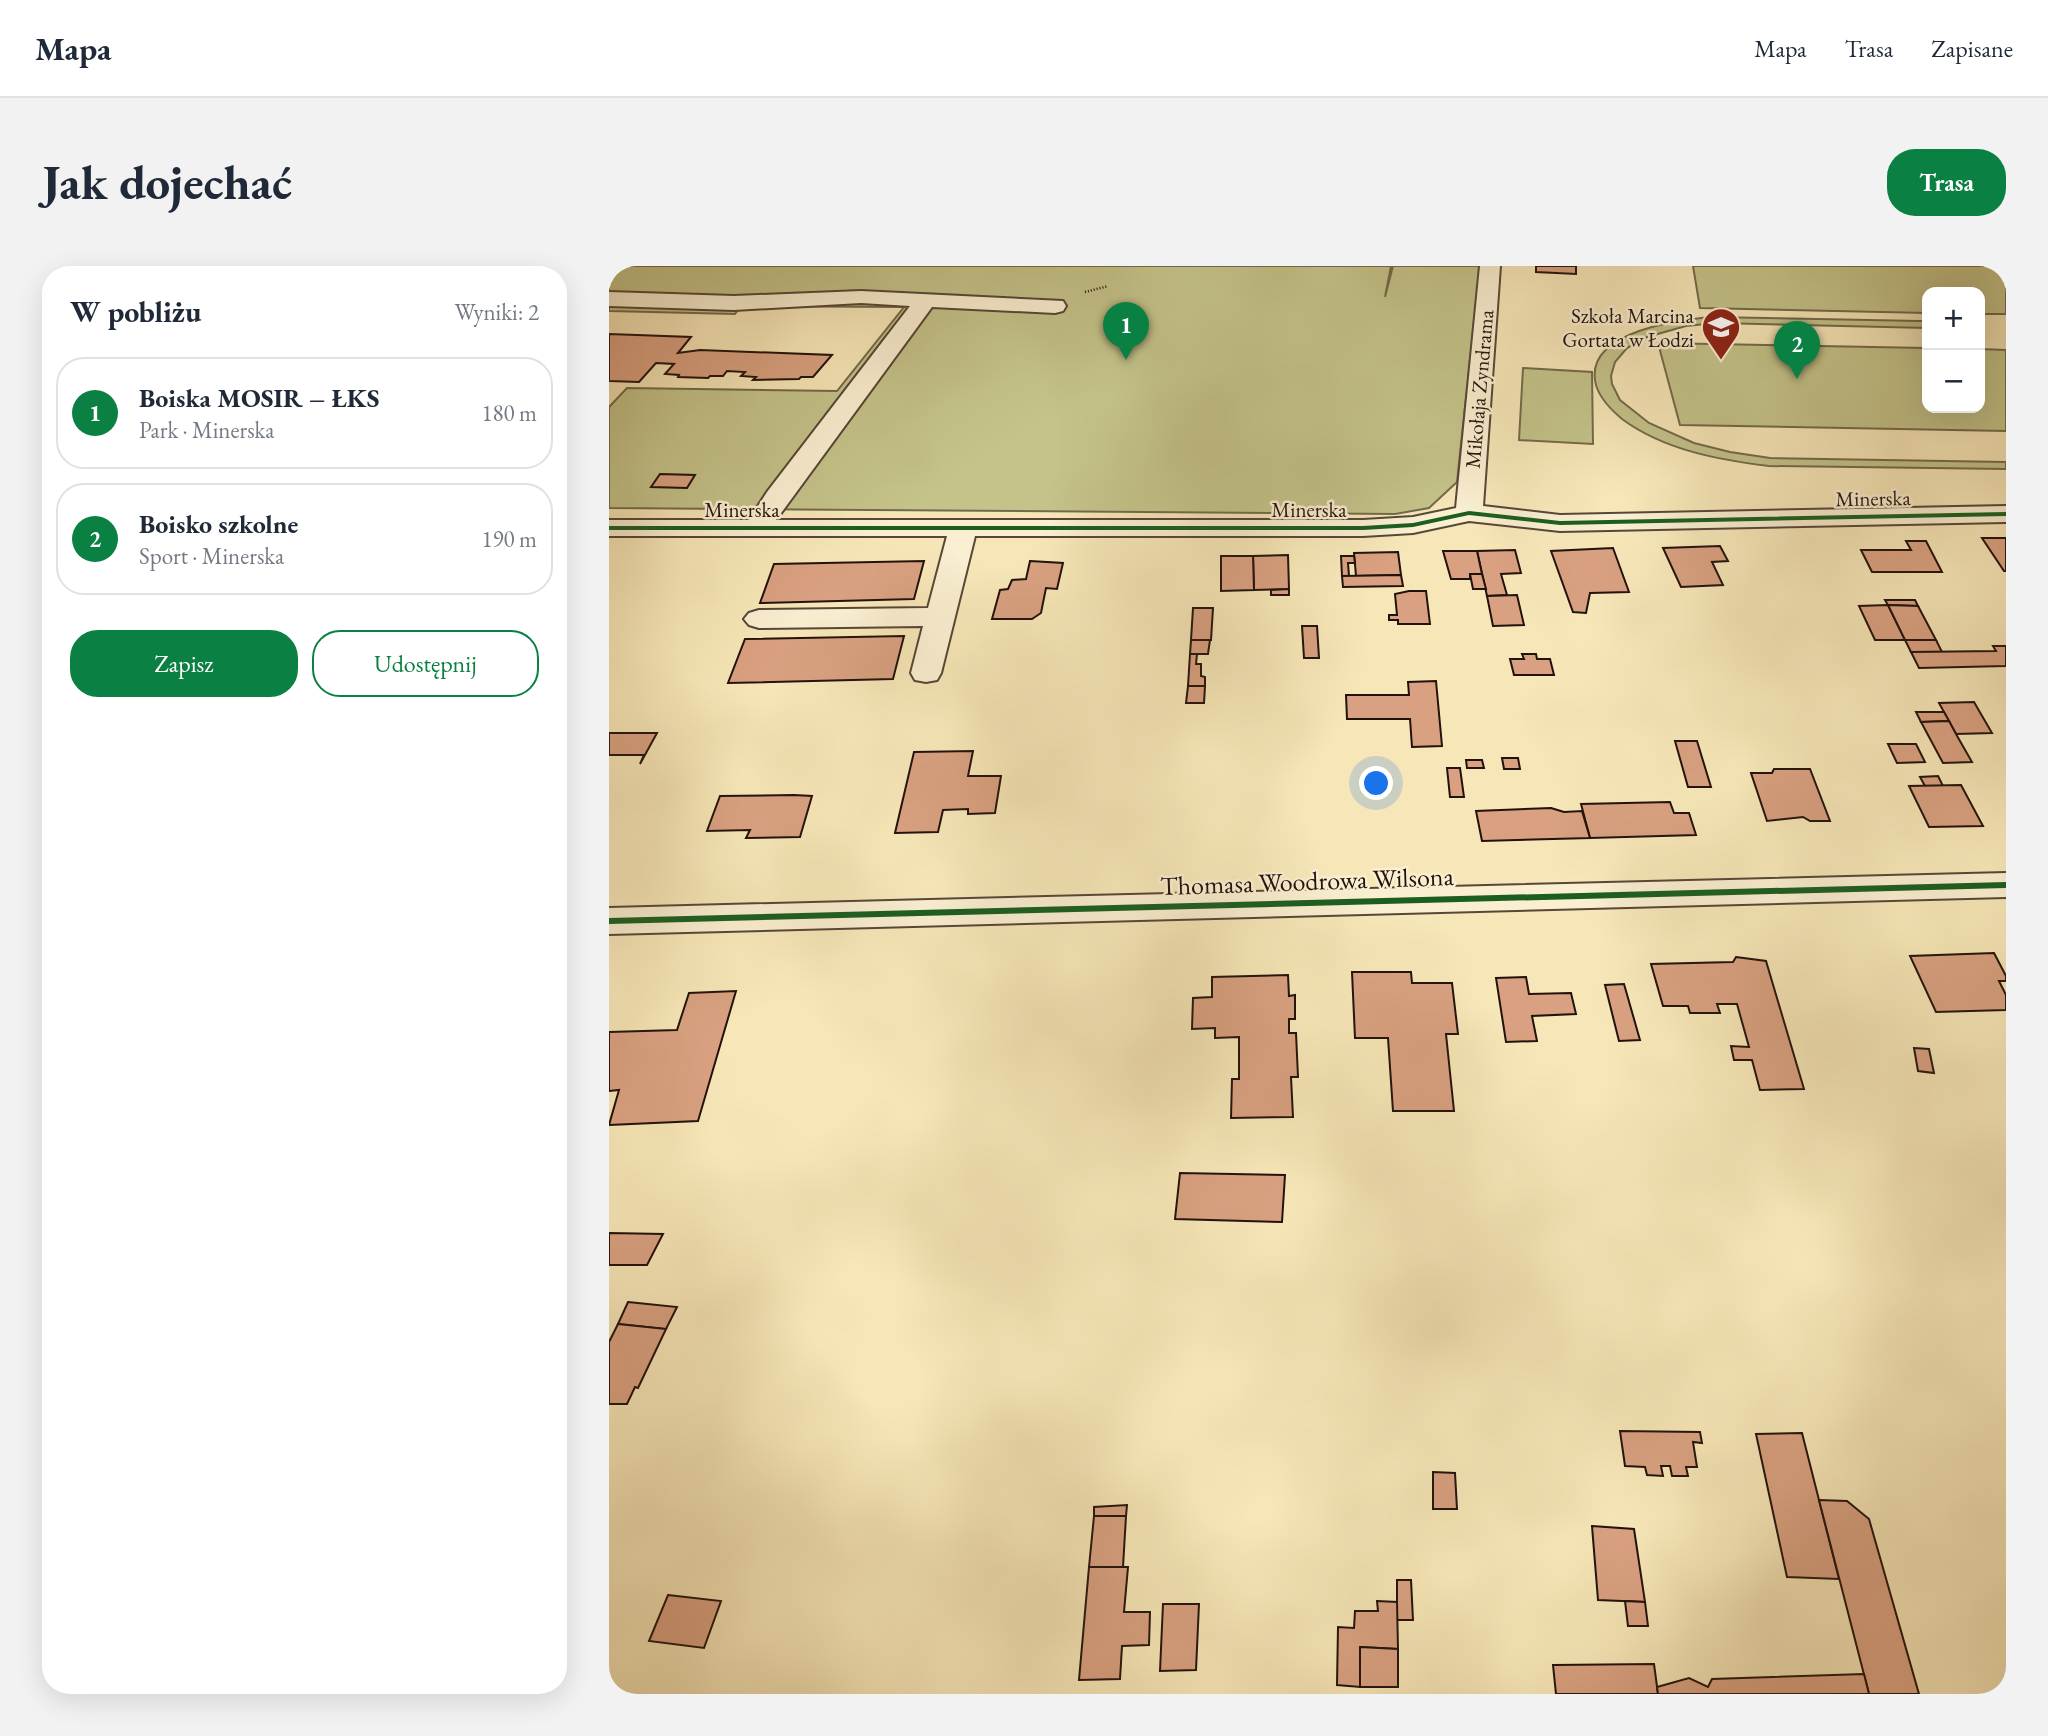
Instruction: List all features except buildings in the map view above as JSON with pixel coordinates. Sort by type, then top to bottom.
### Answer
[{"type":"street","name":"Mikołaja Zyndrama","points":[[1469,513],[1490,266]]},
{"type":"street","points":[[609,299],[734,303],[861,297],[1055,306]]},
{"type":"street","points":[[757,528],[776,498],[926,300]]},
{"type":"street","name":"Minerska","points":[[609,528],[1363,528],[1413,525],[1469,513],[1560,523],[2006,514]]},
{"type":"street","points":[[926,673],[963,528]]},
{"type":"street","points":[[759,619],[939,617]]},
{"type":"street","name":"Thomasa Woodrowa Wilsona","points":[[609,921],[2006,885]]},
{"type":"shaded area","points":[[609,266],[1391,266],[1385,297],[1393,266],[1480,266],[1457,482],[1429,508],[1395,514],[609,508],[609,407],[627,388],[837,391],[904,307],[741,306],[735,314],[609,311]]},
{"type":"shaded area","points":[[1693,266],[2006,266],[2006,314],[1985,314],[1985,287],[1922,287],[1922,313],[1700,308]]},
{"type":"shaded area","points":[[1712,317],[1922,321],[1922,328],[1717,323],[1686,326],[1647,337],[1627,348],[1615,362],[1611,376],[1620,400],[1649,423],[1694,443],[1770,458],[2006,462],[2006,469],[1769,466],[1693,452],[1656,439],[1622,419],[1605,402],[1595,380],[1597,363],[1606,350],[1620,339],[1639,331],[1679,321]]},
{"type":"shaded area","points":[[1658,343],[1922,348],[1922,413],[1985,413],[1985,349],[2006,350],[2006,431],[1680,425]]},
{"type":"shaded area","points":[[1523,368],[1592,372],[1593,444],[1519,440]]},
{"type":"cycle path","points":[[609,528],[1363,528],[1413,525],[1469,513],[1560,523],[2006,514]]},
{"type":"cycle path","points":[[609,921],[2006,885]]},
{"type":"place","name":"Boiska MOSIR – ŁKS","points":[[1126,360]]},
{"type":"place","name":"Szkoła Marcina Gortata w Łodzi","points":[[1721,361]]},
{"type":"place","name":"Boisko szkolne","points":[[1797,379]]}]
